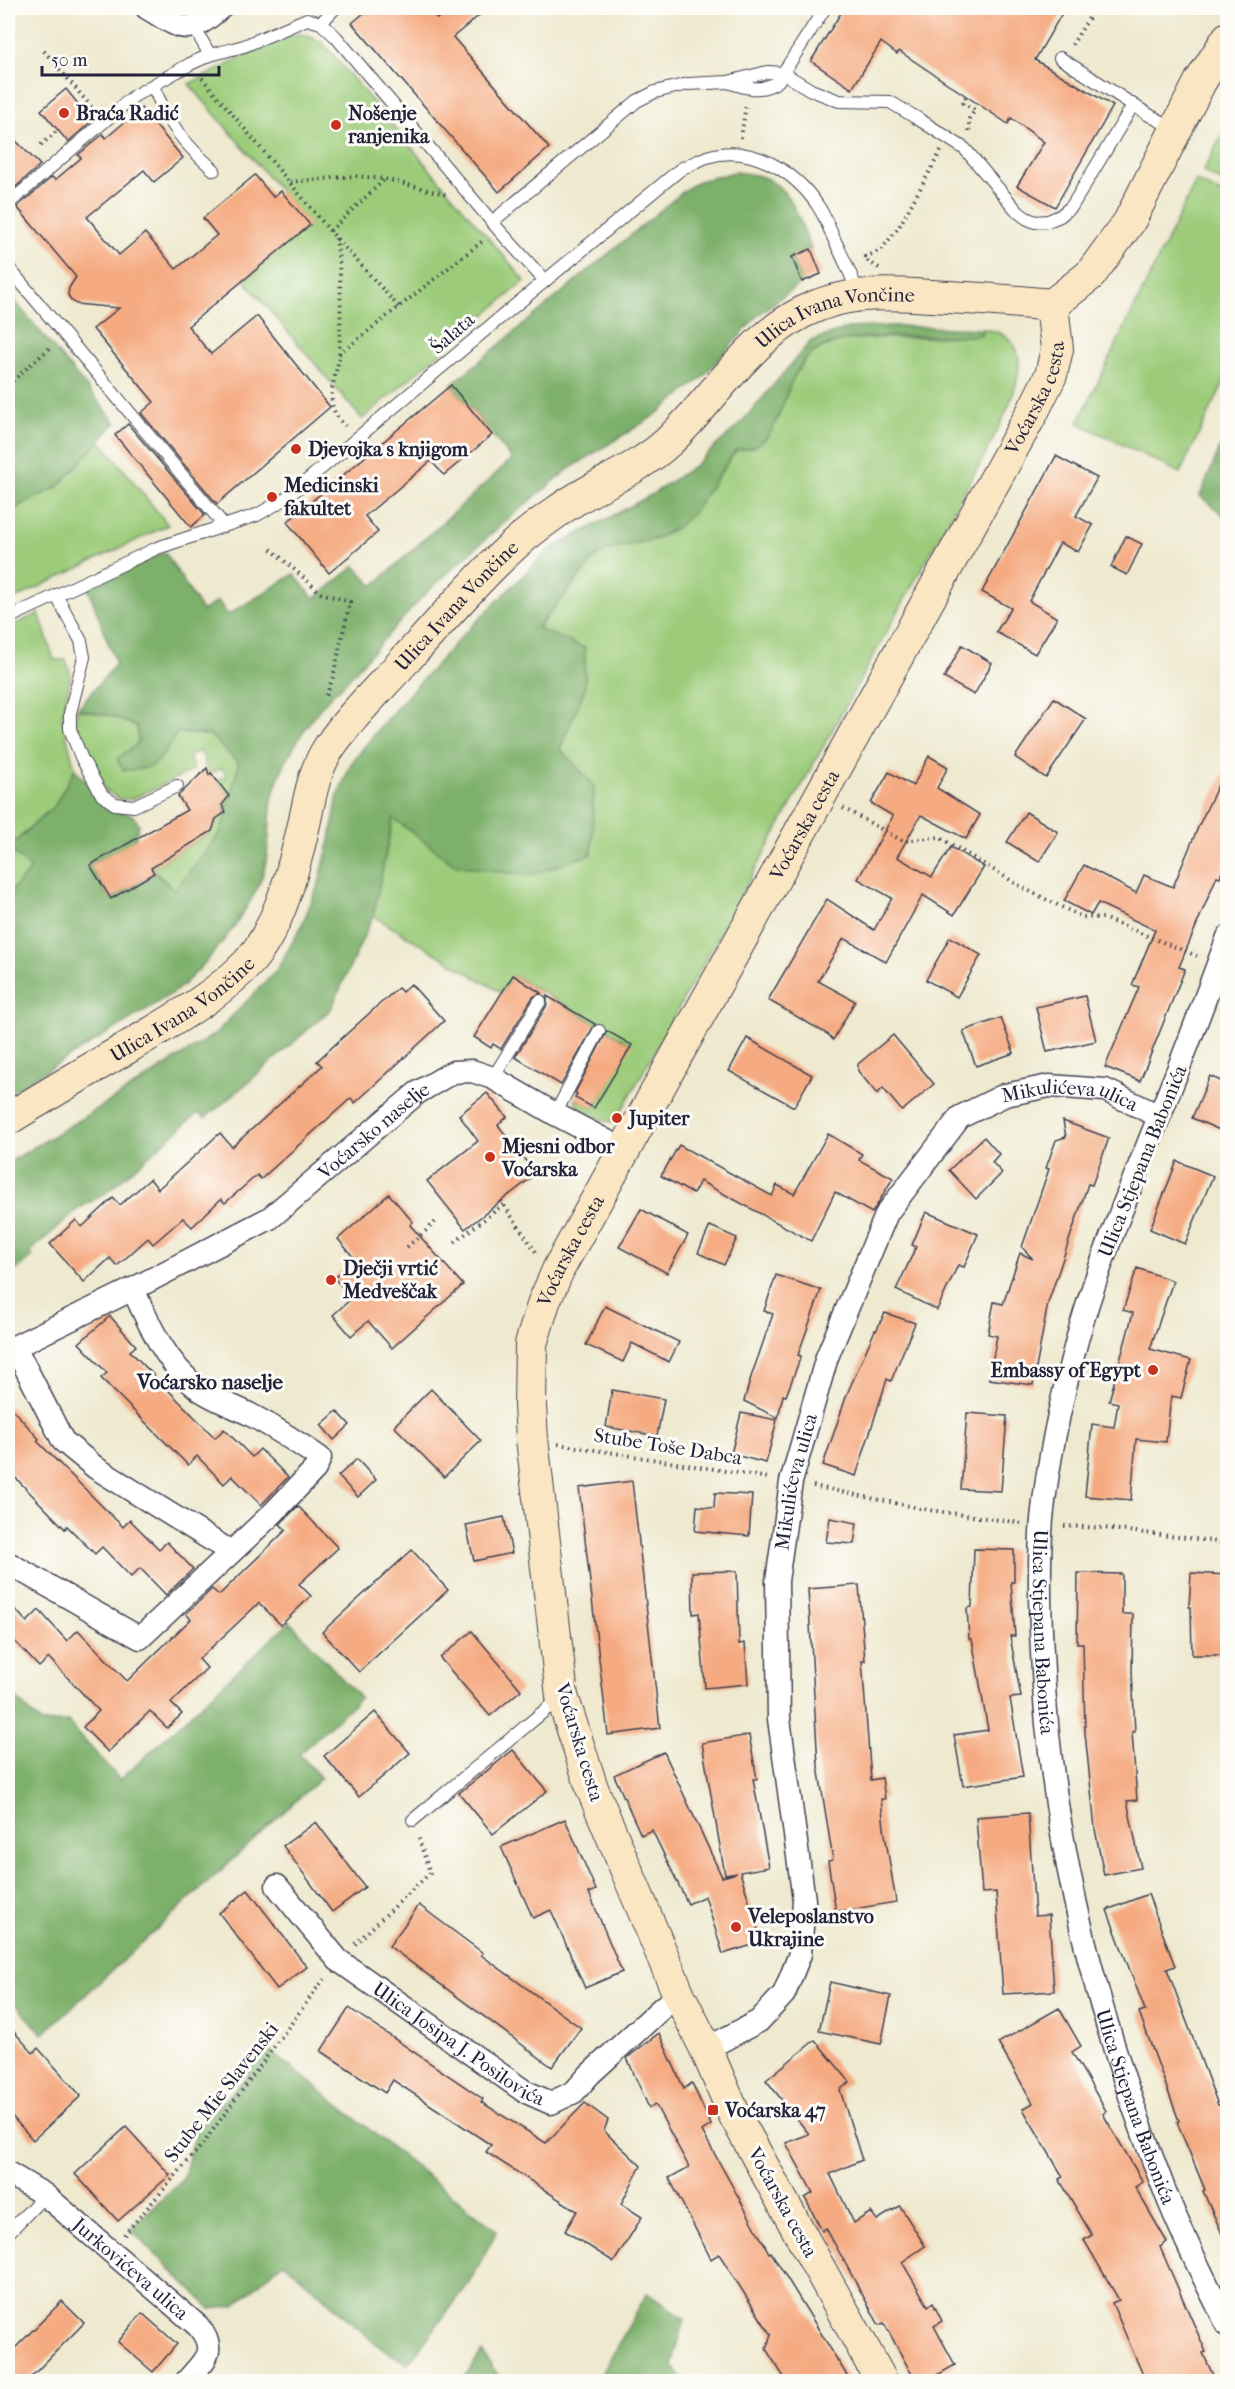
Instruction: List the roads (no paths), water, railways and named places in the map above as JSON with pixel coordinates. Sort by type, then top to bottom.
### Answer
[{"type":"street","points":[[147,8],[178,26],[194,27],[220,8]]},
{"type":"street","points":[[1053,305],[1090,275],[1129,222],[1200,82],[1227,38]]},
{"type":"street","name":"Ulica Ivana Vončine","points":[[8,1119],[175,1019],[213,994],[249,962],[267,933],[285,895],[313,783],[328,748],[363,705],[514,545],[563,507],[620,476],[654,454],[703,406],[750,353],[783,324],[816,306],[838,299],[859,296],[951,297],[1053,305]]},
{"type":"street","name":"Voćarska cesta","points":[[882,2382],[734,2114],[706,2049],[679,1995],[592,1788],[562,1696],[532,1439],[531,1344],[544,1302],[559,1268],[1051,375],[1057,349],[1053,305]]},
{"type":"street","name":"Ulica Stjepana Babonića","points":[[1227,937],[1205,1002],[1128,1192],[1077,1339],[1054,1445],[1042,1518],[1040,1573],[1045,1709],[1061,1834],[1087,1952],[1108,2030],[1167,2197],[1227,2326]]},
{"type":"street","name":"Voćarsko naselje","points":[[231,1552],[96,1468],[63,1441],[11,1348],[133,1289],[270,1218],[417,1093],[453,1071],[472,1071],[493,1078],[624,1150]]},
{"type":"street","name":"Mikulićeva ulica","points":[[706,2049],[759,2021],[784,1994],[800,1954],[804,1900],[779,1719],[777,1581],[791,1482],[827,1357],[887,1213],[960,1117],[1005,1095],[1048,1086],[1105,1090],[1159,1116]]},
{"type":"street","points":[[8,1563],[140,1638],[315,1469],[320,1458],[269,1425],[200,1390],[177,1369],[151,1328],[133,1289]]},
{"type":"street","name":"Ulica Josipa J. Posilovića","points":[[277,1886],[338,1960],[524,2091],[551,2103],[574,2092],[654,2014],[679,1995]]},
{"type":"street","name":"Jurkovićeva ulica","points":[[8,2173],[45,2195],[184,2314],[204,2334],[209,2342],[209,2350],[205,2359],[186,2382]]},
{"type":"lane","points":[[321,23],[335,8]]},
{"type":"lane","points":[[728,82],[748,89],[771,87],[778,81],[825,8]]},
{"type":"lane","points":[[8,204],[134,96],[210,55],[244,46],[307,19],[321,23],[336,37],[495,226],[545,281]]},
{"type":"lane","points":[[194,27],[210,55]]},
{"type":"lane","points":[[1061,59],[1133,105],[1176,129]]},
{"type":"lane","points":[[495,226],[637,101],[655,92],[688,84],[728,82],[767,72],[783,73],[811,90],[839,101],[890,102],[948,138],[975,158],[1018,213],[1035,222],[1048,221],[1060,216],[1072,206],[1133,105]]},
{"type":"lane","points":[[153,86],[165,115],[189,148],[214,170]]},
{"type":"lane","name":"Šalata","points":[[8,618],[157,548],[257,515],[285,499],[682,168],[708,156],[753,155],[774,165],[806,190],[819,207],[850,270],[859,296]]},
{"type":"lane","points":[[8,267],[224,524]]},
{"type":"lane","points":[[56,595],[81,641],[84,657],[70,713],[70,729],[81,757],[102,795],[115,804],[134,806],[177,786]]},
{"type":"lane","points":[[493,1078],[540,1000]]},
{"type":"lane","points":[[555,1114],[599,1031]]},
{"type":"lane","points":[[413,1820],[562,1696]]},
{"type":"lane","points":[[8,2233],[45,2195]]},
{"type":"place","name":"Braća Radić","points":[[64,113]]},
{"type":"place","name":"Nošenje ranjenika","points":[[336,125]]},
{"type":"place","name":"Djevojka s knjigom","points":[[296,449]]},
{"type":"place","name":"Medicinski fakultet","points":[[272,497]]},
{"type":"place","name":"Jupiter","points":[[617,1118]]},
{"type":"place","name":"Mjesni odbor Voćarska","points":[[490,1157]]},
{"type":"place","name":"Dječji vrtić Medveščak","points":[[331,1280]]},
{"type":"place","name":"Embassy of Egypt","points":[[1153,1370]]},
{"type":"place","name":"Veleposlanstvo Ukrajine","points":[[736,1927]]},
{"type":"place","name":"Voćarska 47","points":[[713,2110]]},
{"type":"district","name":"Voćarsko naselje","points":[[210,1382]]}]
